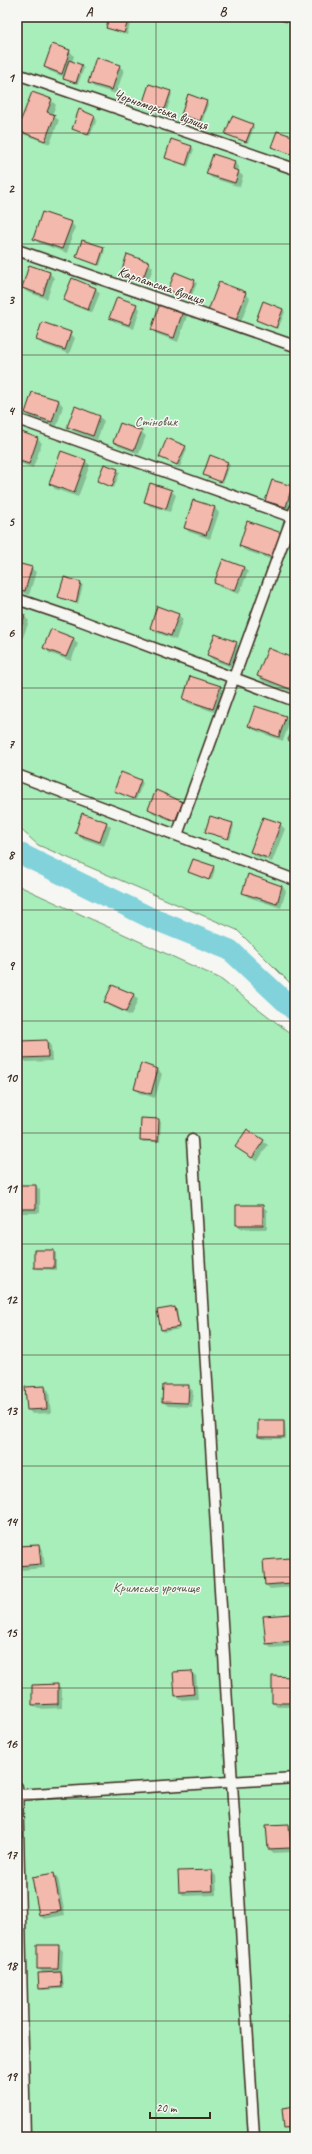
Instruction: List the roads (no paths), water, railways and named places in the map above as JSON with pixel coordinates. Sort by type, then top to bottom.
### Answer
[{"type":"lane","name":"Чорноморська вулиця","points":[[17,74],[295,169]]},
{"type":"lane","name":"Карпатська вулиця","points":[[17,250],[295,346]]},
{"type":"lane","points":[[17,419],[294,515],[177,835]]},
{"type":"lane","points":[[17,599],[79,620],[295,701]]},
{"type":"lane","points":[[17,775],[295,880]]},
{"type":"lane","points":[[192,1140],[254,2137]]},
{"type":"lane","points":[[17,1795],[295,1778]]},
{"type":"lane","points":[[17,1787],[26,2137]]},
{"type":"waterway","points":[[17,852],[151,918],[230,950],[295,1011]]},
{"type":"park label","name":"Стіновик","points":[[156,421]]},
{"type":"park label","name":"Кримське урочище","points":[[156,1587]]}]
